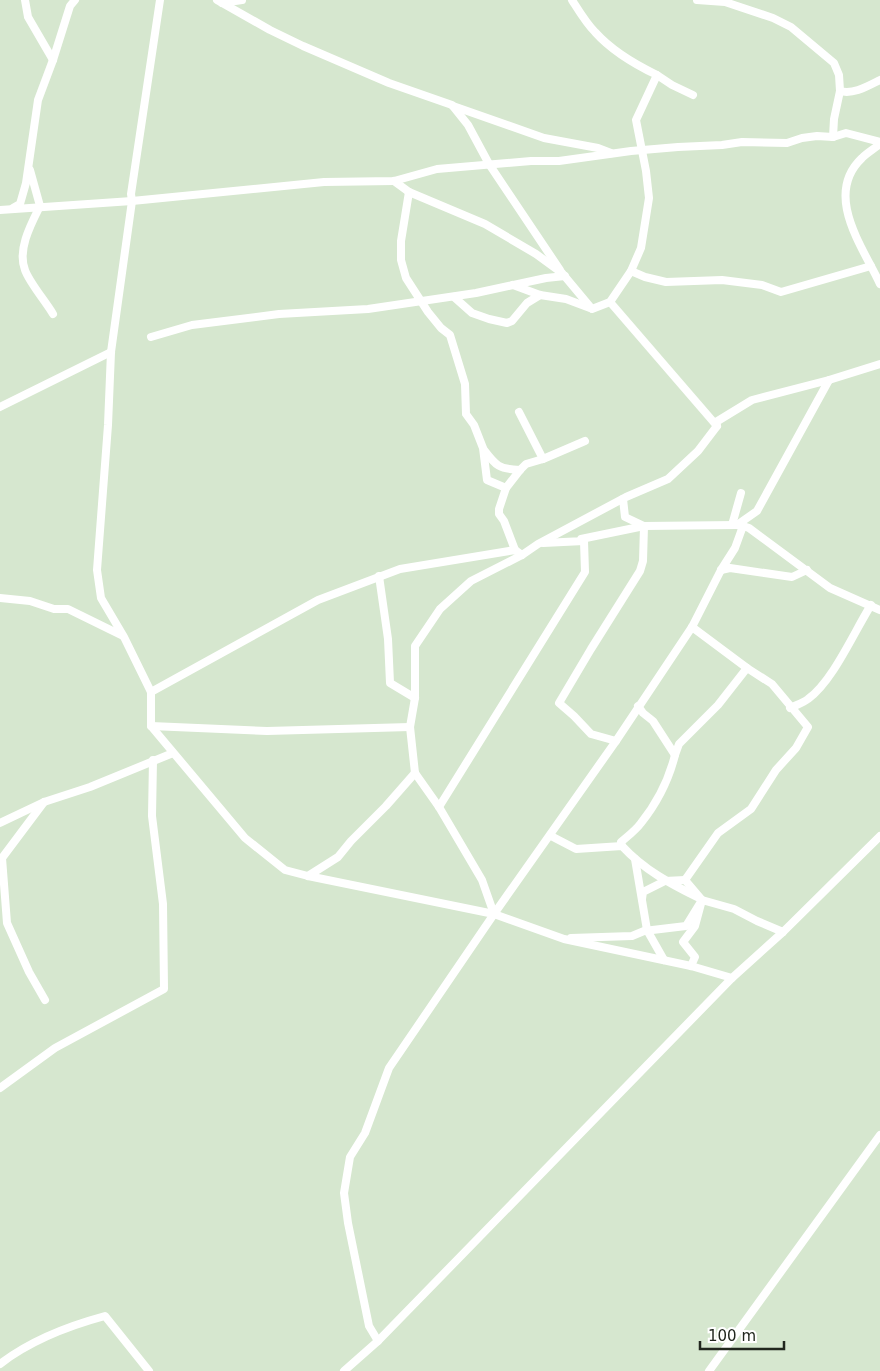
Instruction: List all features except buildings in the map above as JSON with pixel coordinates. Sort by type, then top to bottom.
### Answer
[{"type":"street","points":[[25,0],[28,17],[53,60]]},
{"type":"street","points":[[9,210],[20,204],[26,183],[38,100],[70,6],[75,0]]},
{"type":"street","points":[[160,0],[131,194],[132,201],[111,352],[108,425],[97,570],[101,598],[124,637],[151,692],[151,726],[246,838],[286,870],[494,914],[564,939],[691,966],[732,978]]},
{"type":"street","points":[[219,1],[242,0]]},
{"type":"street","points":[[572,0],[595,32],[605,42],[636,65],[693,95]]},
{"type":"street","points":[[697,0],[736,4],[773,18],[792,27],[834,63],[839,75],[840,91],[834,119],[833,137]]},
{"type":"street","points":[[219,1],[303,46],[389,83],[544,138],[598,148],[613,154]]},
{"type":"street","points":[[513,285],[540,295],[566,299],[592,309],[610,302],[631,271],[641,248],[649,198],[636,120],[657,75]]},
{"type":"street","points":[[840,91],[845,93],[857,91],[880,80]]},
{"type":"street","points":[[452,105],[468,125],[489,164],[565,276],[592,309]]},
{"type":"street","points":[[0,210],[132,201],[324,182],[394,180],[438,169],[531,160],[559,160],[642,150],[742,142],[787,143],[802,138],[817,136],[833,137],[846,133],[880,143]]},
{"type":"street","points":[[880,143],[860,159],[847,179],[844,194],[848,217],[855,236],[880,284]]},
{"type":"street","points":[[28,160],[40,206],[30,226],[23,249],[25,270],[53,314]]},
{"type":"street","points":[[394,180],[409,192],[485,224],[536,254],[565,276]]},
{"type":"street","points":[[409,192],[401,241],[401,260],[406,278],[440,328],[450,335],[465,384],[466,414],[474,425],[483,448],[493,462],[500,467],[520,470]]},
{"type":"street","points":[[631,271],[645,277],[666,282],[722,280],[762,284],[781,292],[871,266]]},
{"type":"street","points":[[151,337],[192,325],[219,321],[279,314],[368,309],[454,297],[546,278],[565,276]]},
{"type":"street","points":[[454,297],[472,313],[507,323],[512,320],[526,303],[540,295]]},
{"type":"street","points":[[610,302],[717,426]]},
{"type":"street","points":[[0,407],[111,352]]},
{"type":"street","points":[[494,914],[482,880],[439,806],[415,773],[410,727],[415,698],[415,646],[440,609],[471,581],[623,499],[668,479],[698,451],[717,426],[716,422],[752,400],[829,380],[880,364]]},
{"type":"street","points":[[737,525],[756,511],[829,380]]},
{"type":"street","points":[[519,412],[543,459]]},
{"type":"street","points":[[522,555],[515,550],[504,521],[499,514],[499,508],[506,488],[526,464],[543,459],[584,441]]},
{"type":"street","points":[[483,448],[487,480],[506,488]]},
{"type":"street","points":[[378,1341],[369,1326],[348,1223],[344,1193],[350,1157],[365,1132],[389,1068],[494,914],[551,836],[692,627],[721,570],[735,548],[741,493]]},
{"type":"street","points":[[623,499],[625,517],[644,526]]},
{"type":"street","points":[[439,806],[585,572],[584,541],[581,539],[644,526],[737,525],[749,528],[830,588],[880,610]]},
{"type":"street","points":[[616,741],[591,734],[559,703],[640,571],[643,561],[644,526]]},
{"type":"street","points":[[538,544],[584,541]]},
{"type":"street","points":[[151,692],[318,600],[379,576],[400,569],[515,550]]},
{"type":"street","points":[[721,570],[730,568],[792,577],[807,570]]},
{"type":"street","points":[[379,576],[388,639],[390,683],[415,698]]},
{"type":"street","points":[[0,598],[30,601],[54,609],[68,609],[124,637]]},
{"type":"street","points":[[790,708],[808,699],[823,685],[871,605]]},
{"type":"street","points":[[685,880],[718,833],[751,809],[776,770],[796,748],[808,727],[790,708],[772,684],[692,627]]},
{"type":"street","points":[[747,668],[718,705],[679,744],[670,774],[657,797],[641,824],[621,842],[622,846],[635,860],[665,880],[702,900],[734,909],[783,932]]},
{"type":"street","points":[[638,706],[653,721],[675,756]]},
{"type":"street","points":[[151,726],[267,731],[410,727]]},
{"type":"street","points":[[0,823],[44,802],[174,753]]},
{"type":"street","points":[[0,1088],[55,1048],[164,989],[163,904],[152,816],[153,760]]},
{"type":"street","points":[[308,876],[338,857],[415,773]]},
{"type":"street","points":[[44,802],[2,858],[7,924],[29,972],[46,1000]]},
{"type":"street","points":[[551,836],[576,849],[622,846]]},
{"type":"street","points":[[344,1371],[378,1341],[732,978],[783,932],[880,836]]},
{"type":"street","points":[[635,860],[647,930],[664,960]]},
{"type":"street","points":[[642,904],[643,892],[665,880],[685,880],[702,900]]},
{"type":"street","points":[[564,939],[632,936],[647,930],[686,926],[702,900]]},
{"type":"street","points":[[691,966],[696,957],[683,942],[695,926],[702,900]]},
{"type":"street","points":[[709,1371],[880,1135]]},
{"type":"street","points":[[0,1364],[12,1354],[36,1341],[106,1316],[150,1371]]}]
